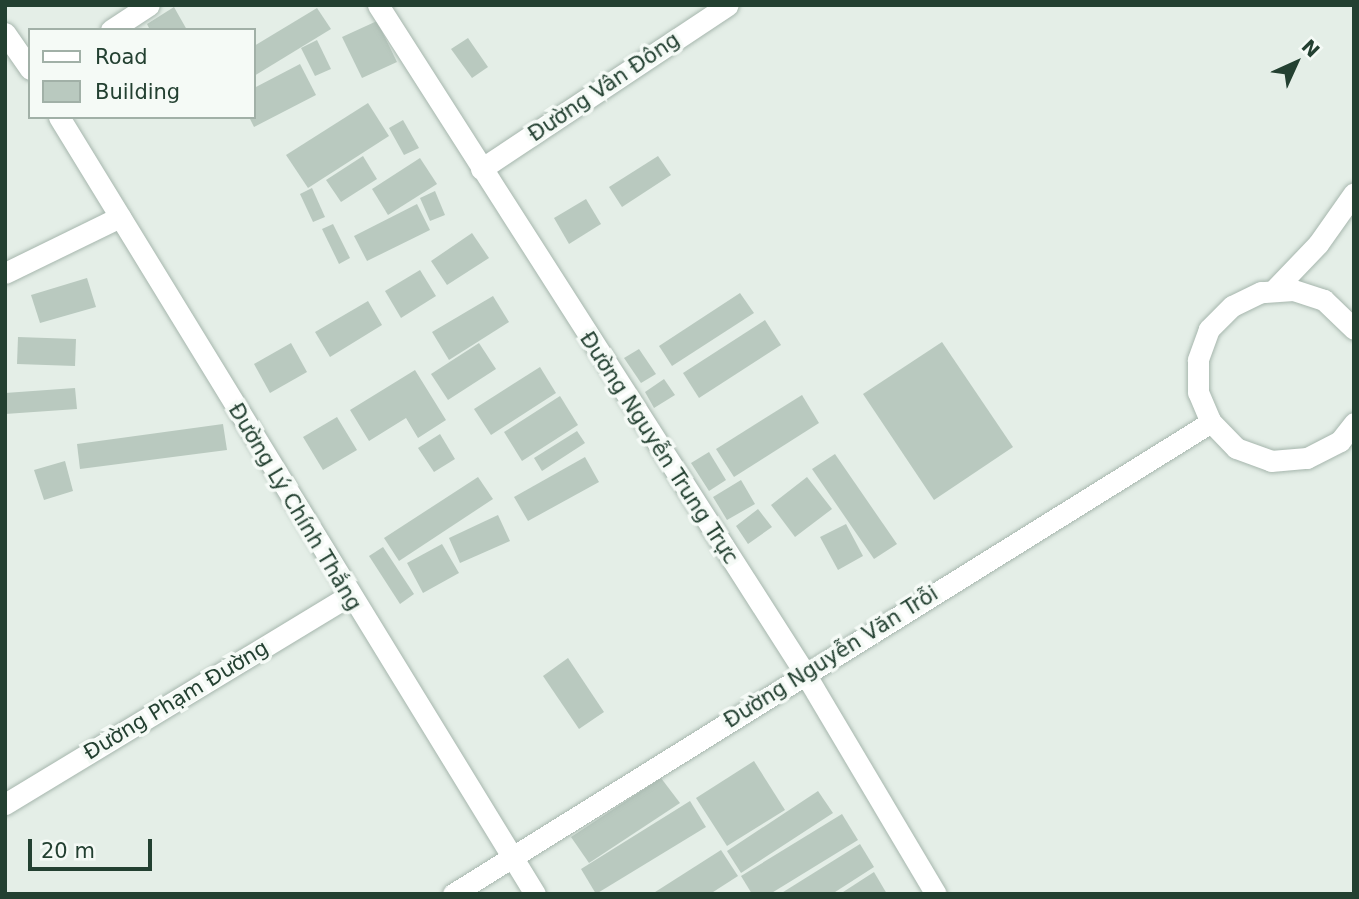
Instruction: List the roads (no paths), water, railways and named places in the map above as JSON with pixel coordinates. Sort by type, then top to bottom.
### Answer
[{"type":"street","points":[[114,28],[149,5]]},
{"type":"street","name":"Đường Nguyễn Trung Trực","points":[[378,5],[804,672],[936,894]]},
{"type":"street","name":"Đường Vân Đông","points":[[481,169],[728,5]]},
{"type":"street","points":[[5,33],[28,66]]},
{"type":"street","name":"Đường Lý Chính Thắng","points":[[60,119],[348,596],[535,894]]},
{"type":"street","points":[[1354,192],[1318,244],[1273,291],[1232,306],[1209,329],[1198,360],[1198,392],[1211,422],[1237,448],[1271,461],[1307,458],[1340,441],[1354,423]]},
{"type":"street","points":[[5,273],[120,217]]},
{"type":"street","points":[[1273,291],[1324,300],[1354,328]]},
{"type":"street","name":"Đường Nguyễn Văn Trỗi","points":[[453,894],[513,859],[804,672],[1211,422]]},
{"type":"street","name":"Đường Phạm Đường","points":[[5,804],[348,596]]}]
